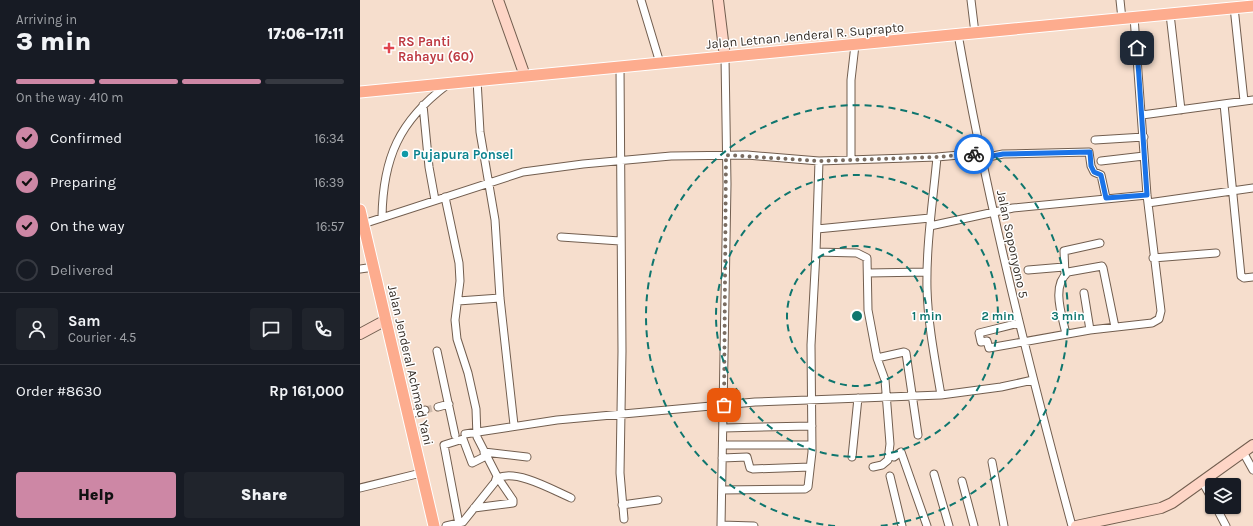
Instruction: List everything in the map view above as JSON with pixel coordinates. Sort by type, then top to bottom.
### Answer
[{"type":"main road","points":[[498,0],[525,76]]},
{"type":"main road","points":[[718,0],[725,56]]},
{"type":"main road","name":"Jalan Letnan Jenderal R. Suprapto","points":[[360,92],[725,56],[855,46],[958,34],[1253,6]]},
{"type":"main road","name":"Jalan Jenderal Achmad Yani","points":[[361,217],[374,266],[434,526]]},
{"type":"main road","points":[[360,334],[386,320]]},
{"type":"main road","points":[[1076,526],[1087,525],[1161,508],[1172,503],[1253,445]]},
{"type":"street","points":[[641,0],[660,63]]},
{"type":"street","points":[[971,0],[975,33]]},
{"type":"street","points":[[1120,0],[1122,19]]},
{"type":"street","points":[[1234,7],[1244,101]]},
{"type":"street","points":[[1170,14],[1181,110]]},
{"type":"street","points":[[1019,323],[979,333],[981,342],[987,341],[989,348],[1090,330],[1152,323],[1159,318],[1161,312],[1153,258],[1147,199],[1144,137],[1134,17]]},
{"type":"street","name":"Jalan Soponyono 5","points":[[958,34],[982,156],[1019,323],[1072,526]]},
{"type":"street","points":[[851,159],[851,80],[855,46]]},
{"type":"street","points":[[725,56],[726,155],[724,405],[721,525],[754,526]]},
{"type":"street","points":[[620,67],[620,241],[622,351],[620,473],[624,519]]},
{"type":"street","points":[[477,80],[480,132],[495,220],[500,298],[514,425]]},
{"type":"street","points":[[382,217],[384,182],[389,161],[398,139],[423,104],[449,83]]},
{"type":"street","points":[[1142,115],[1253,100]]},
{"type":"street","points":[[423,104],[429,167],[435,200]]},
{"type":"street","points":[[1224,104],[1241,276],[1244,278],[1253,277]]},
{"type":"street","points":[[1095,140],[1144,137]]},
{"type":"street","points":[[361,217],[382,217],[523,172],[649,156],[726,155],[819,161],[1090,152],[1091,166],[1094,172],[1101,175],[1106,198]]},
{"type":"street","points":[[1100,161],[1144,156]]},
{"type":"street","points":[[937,157],[930,222],[927,272],[930,324],[940,395]]},
{"type":"street","points":[[722,490],[806,489],[808,487],[812,445],[811,345],[819,161]]},
{"type":"street","points":[[817,229],[930,222],[1013,208],[1106,198],[1147,199],[1253,188]]},
{"type":"street","points":[[445,197],[459,263],[458,301],[455,320],[456,339],[468,373],[476,410],[477,437],[497,477],[513,500],[513,503],[474,508]]},
{"type":"street","points":[[561,237],[620,241]]},
{"type":"street","points":[[1066,334],[1059,299],[1059,287],[1064,271],[1064,251],[1100,243]]},
{"type":"street","points":[[816,252],[857,253],[867,258],[868,310],[877,358],[885,380],[890,444],[889,455],[886,462],[873,467]]},
{"type":"street","points":[[1153,258],[1216,253]]},
{"type":"street","points":[[360,269],[374,266]]},
{"type":"street","points":[[1028,270],[1064,271],[1102,266],[1115,327]]},
{"type":"street","points":[[868,273],[927,272]]},
{"type":"street","points":[[1084,293],[1090,330]]},
{"type":"street","points":[[458,301],[500,298]]},
{"type":"street","points":[[437,351],[456,435]]},
{"type":"street","points":[[877,358],[906,352],[918,435]]},
{"type":"street","points":[[465,434],[514,425],[724,405],[811,399],[940,395],[995,388],[1033,380]]},
{"type":"street","points":[[852,457],[858,398]]},
{"type":"street","points":[[438,407],[449,404]]},
{"type":"street","points":[[408,415],[425,410]]},
{"type":"street","points":[[723,428],[812,426]]},
{"type":"street","points":[[462,524],[444,445],[463,439],[472,462],[485,454],[527,457]]},
{"type":"street","points":[[723,444],[812,445]]},
{"type":"street","points":[[1243,452],[1253,470]]},
{"type":"street","points":[[889,455],[894,457],[902,454],[927,526]]},
{"type":"street","points":[[722,458],[747,457],[750,468],[753,469],[810,468]]},
{"type":"street","points":[[992,462],[1004,526]]},
{"type":"street","points":[[360,488],[421,473]]},
{"type":"street","points":[[934,474],[950,526]]},
{"type":"street","points":[[497,477],[504,475],[520,476],[571,498]]},
{"type":"street","points":[[890,476],[902,526]]},
{"type":"street","points":[[446,526],[462,524],[495,482],[497,477]]},
{"type":"street","points":[[962,481],[974,526]]},
{"type":"street","points":[[1202,481],[1205,486]]},
{"type":"street","points":[[622,505],[658,500]]},
{"type":"street","points":[[1220,514],[1226,526]]},
{"type":"tunnel","points":[[425,410],[438,407]]},
{"type":"way so far","points":[[724,405],[727,184],[726,155],[747,155],[819,161],[937,157],[974,154]]},
{"type":"place","name":"RS Panti Rahayu (60)","points":[[389,48]]},
{"type":"place","name":"Pujapura Ponsel","points":[[405,154]]},
{"type":"route","points":[[974,154],[982,153],[983,158],[1003,154],[1090,152],[1091,166],[1094,172],[1101,175],[1106,198],[1147,195],[1137,48]]}]
